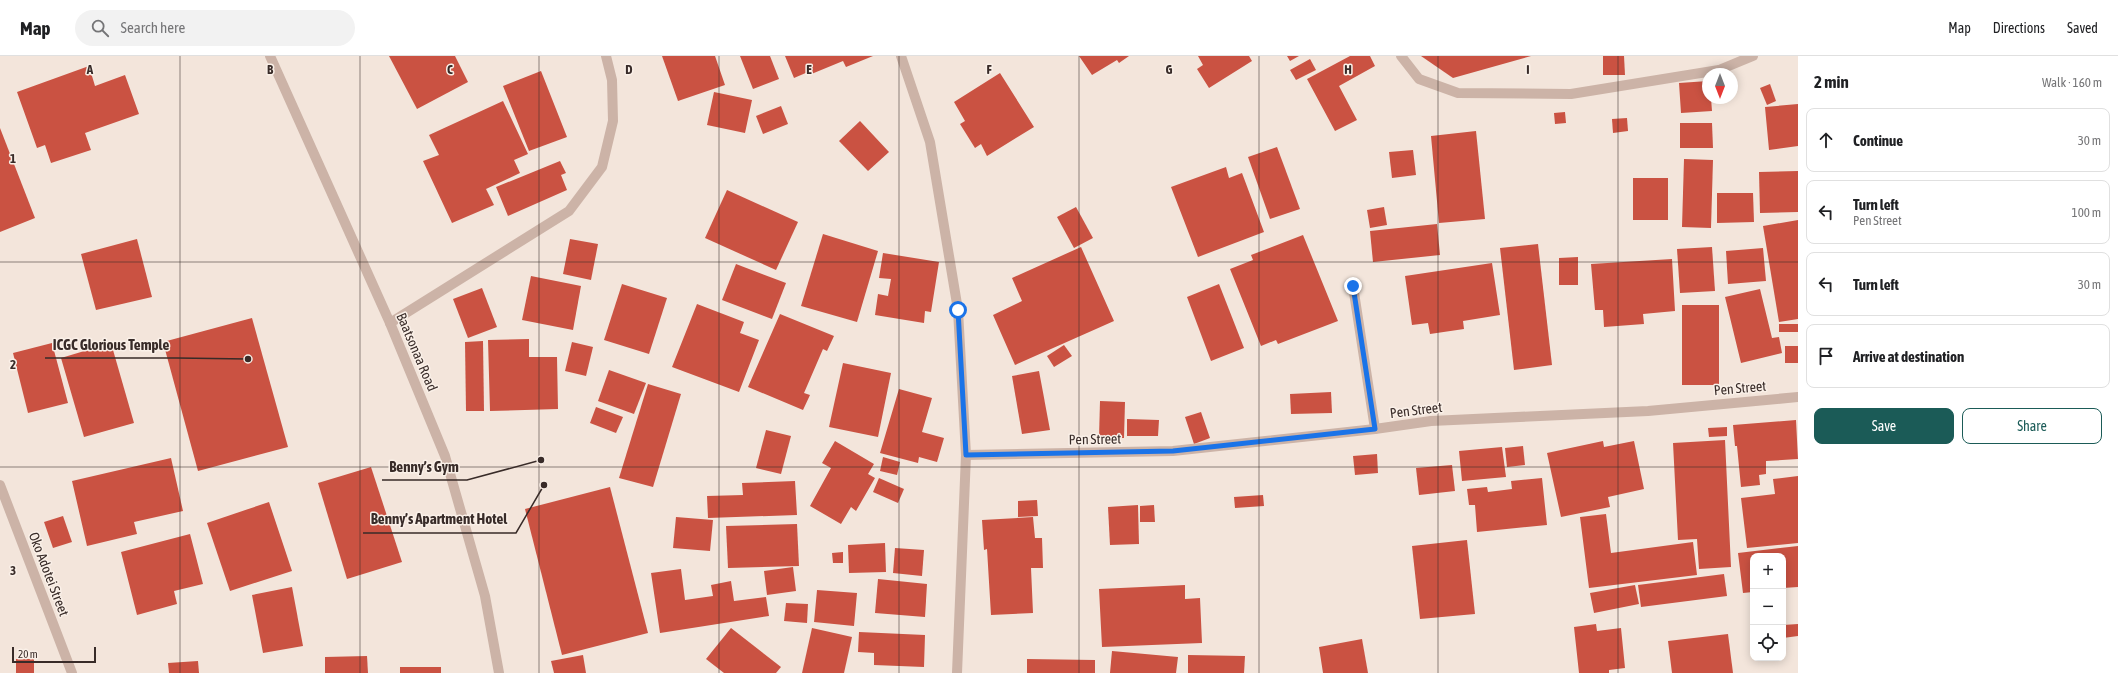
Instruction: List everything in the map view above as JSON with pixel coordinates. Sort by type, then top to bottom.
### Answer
[{"type":"street","name":"Baatsonaa Road","points":[[270,56],[390,323],[445,456],[485,596],[499,673]]},
{"type":"street","points":[[390,323],[569,211],[602,167],[613,121],[612,80],[606,56]]},
{"type":"street","points":[[901,56],[930,142],[957,303],[966,455],[957,673]]},
{"type":"street","points":[[1401,56],[1419,79],[1458,93],[1571,94],[1719,70],[1753,56]]},
{"type":"street","points":[[1353,286],[1375,429]]},
{"type":"street","name":"Pen Street","points":[[966,455],[1173,451],[1375,429],[1431,421],[1648,411],[1798,397]]},
{"type":"street","name":"Oko Adotei Street","points":[[0,485],[72,673]]},
{"type":"building","points":[[389,56],[455,56],[468,82],[417,109]]},
{"type":"building","points":[[662,56],[715,56],[725,85],[678,101]]},
{"type":"building","points":[[740,56],[770,56],[779,79],[753,89]]},
{"type":"building","points":[[785,56],[873,56],[846,67],[843,61],[809,75],[808,72],[794,78]]},
{"type":"building","points":[[1079,56],[1129,56],[1119,63],[1117,60],[1092,75]]},
{"type":"building","points":[[1198,56],[1249,56],[1252,61],[1209,88],[1197,69],[1203,65]]},
{"type":"building","points":[[1287,56],[1299,56],[1290,61]]},
{"type":"building","points":[[1350,56],[1370,56],[1375,66],[1339,86],[1357,120],[1335,131],[1307,79]]},
{"type":"building","points":[[1421,56],[1531,56],[1453,78]]},
{"type":"building","points":[[1603,56],[1624,56],[1625,75],[1603,75]]},
{"type":"building","points":[[1310,59],[1316,70],[1296,80],[1290,70]]},
{"type":"building","points":[[89,66],[95,86],[125,75],[139,114],[85,133],[91,150],[51,163],[45,145],[37,148],[17,92]]},
{"type":"building","points":[[541,71],[567,137],[529,151],[503,86]]},
{"type":"building","points":[[1000,73],[1034,127],[987,156],[981,144],[975,148],[960,124],[965,121],[954,102]]},
{"type":"building","points":[[1702,81],[1702,104],[1711,104],[1712,111],[1681,113],[1679,83]]},
{"type":"building","points":[[1770,84],[1776,101],[1767,105],[1760,88]]},
{"type":"building","points":[[714,92],[752,100],[745,133],[707,125]]},
{"type":"building","points":[[503,101],[528,154],[514,160],[520,173],[486,189],[494,205],[452,223],[423,161],[439,155],[429,135]]},
{"type":"building","points":[[1798,104],[1798,146],[1769,150],[1765,107]]},
{"type":"building","points":[[781,106],[788,124],[763,134],[756,116]]},
{"type":"building","points":[[1565,112],[1566,123],[1555,124],[1554,113]]},
{"type":"building","points":[[1627,118],[1628,131],[1613,133],[1612,119]]},
{"type":"building","points":[[860,121],[889,152],[868,171],[839,141]]},
{"type":"building","points":[[1680,123],[1712,123],[1713,148],[1680,148]]},
{"type":"building","points":[[0,128],[35,218],[0,232]]},
{"type":"building","points":[[1476,131],[1485,219],[1439,223],[1431,136]]},
{"type":"building","points":[[1277,147],[1300,209],[1270,219],[1248,157]]},
{"type":"building","points":[[1413,150],[1416,175],[1392,178],[1389,152]]},
{"type":"building","points":[[1684,159],[1713,160],[1711,228],[1682,227]]},
{"type":"building","points":[[560,161],[566,173],[561,175],[567,190],[508,216],[496,187]]},
{"type":"building","points":[[1226,167],[1229,178],[1242,173],[1264,232],[1198,257],[1171,187]]},
{"type":"building","points":[[1798,171],[1798,212],[1760,213],[1759,172]]},
{"type":"building","points":[[1633,178],[1668,178],[1668,220],[1633,220]]},
{"type":"building","points":[[727,190],[798,222],[776,270],[705,238]]},
{"type":"building","points":[[1717,193],[1753,193],[1754,222],[1717,223]]},
{"type":"building","points":[[1076,207],[1093,238],[1074,248],[1057,217]]},
{"type":"building","points":[[1384,207],[1387,225],[1370,228],[1367,210]]},
{"type":"building","points":[[1798,220],[1798,319],[1779,322],[1763,226]]},
{"type":"building","points":[[1437,224],[1440,255],[1373,262],[1370,231]]},
{"type":"building","points":[[823,234],[878,251],[857,322],[801,306]]},
{"type":"building","points":[[1303,235],[1338,321],[1278,344],[1276,340],[1261,346],[1230,269],[1253,260],[1251,255]]},
{"type":"building","points":[[137,239],[152,297],[96,310],[81,254]]},
{"type":"building","points":[[570,239],[598,244],[591,280],[563,274]]},
{"type":"building","points":[[1538,244],[1552,365],[1514,370],[1500,248]]},
{"type":"building","points":[[1081,247],[1114,321],[1015,365],[993,315],[1022,301],[1012,278]]},
{"type":"building","points":[[1712,247],[1715,291],[1680,293],[1677,249]]},
{"type":"building","points":[[1763,248],[1766,281],[1728,284],[1726,251]]},
{"type":"building","points":[[883,253],[939,262],[931,312],[925,311],[924,323],[875,315],[878,294],[888,296],[891,279],[879,278]]},
{"type":"building","points":[[1578,257],[1578,285],[1559,285],[1559,258]]},
{"type":"building","points":[[1672,259],[1675,311],[1643,314],[1644,324],[1604,327],[1603,310],[1595,310],[1591,264]]},
{"type":"building","points":[[1492,263],[1500,315],[1463,321],[1464,329],[1430,334],[1428,323],[1412,325],[1405,276]]},
{"type":"building","points":[[736,264],[786,283],[772,319],[722,300]]},
{"type":"building","points":[[531,276],[581,286],[573,330],[522,320]]},
{"type":"building","points":[[622,284],[667,298],[649,354],[604,340]]},
{"type":"building","points":[[1219,284],[1244,348],[1211,361],[1187,297]]},
{"type":"building","points":[[482,288],[497,327],[468,338],[453,299]]},
{"type":"building","points":[[1760,289],[1772,338],[1779,337],[1782,353],[1741,363],[1725,297]]},
{"type":"building","points":[[697,304],[744,322],[740,333],[759,340],[739,392],[672,367]]},
{"type":"building","points":[[1682,305],[1719,305],[1719,385],[1682,385]]},
{"type":"building","points":[[780,314],[834,336],[827,351],[823,349],[804,393],[810,395],[803,410],[748,387]]},
{"type":"building","points":[[252,318],[288,447],[198,471],[163,342]]},
{"type":"building","points":[[1779,324],[1798,324],[1798,332],[1779,332]]},
{"type":"building","points":[[529,339],[529,357],[557,357],[558,409],[490,411],[488,340]]},
{"type":"building","points":[[483,341],[484,411],[466,411],[465,342]]},
{"type":"building","points":[[572,342],[593,347],[586,376],[565,371]]},
{"type":"building","points":[[52,343],[68,403],[28,413],[13,353]]},
{"type":"building","points":[[111,343],[134,423],[84,437],[61,358]]},
{"type":"building","points":[[1064,345],[1072,356],[1054,367],[1047,356]]},
{"type":"building","points":[[1785,346],[1798,346],[1798,363],[1785,363]]},
{"type":"building","points":[[843,363],[891,373],[878,437],[829,427]]},
{"type":"building","points":[[609,370],[646,383],[634,414],[598,401]]},
{"type":"building","points":[[1039,371],[1050,430],[1022,434],[1012,376]]},
{"type":"building","points":[[648,384],[681,394],[653,487],[619,478]]},
{"type":"building","points":[[899,389],[932,398],[922,432],[944,438],[937,462],[919,457],[918,463],[880,453]]},
{"type":"building","points":[[1331,392],[1332,413],[1291,414],[1290,394]]},
{"type":"building","points":[[1100,401],[1125,402],[1124,438],[1099,438]]},
{"type":"building","points":[[596,407],[623,417],[616,433],[590,423]]},
{"type":"building","points":[[1201,412],[1210,438],[1194,444],[1185,417]]},
{"type":"building","points":[[1127,419],[1159,420],[1158,436],[1127,436]]},
{"type":"building","points":[[1796,420],[1798,459],[1766,461],[1766,474],[1759,475],[1760,485],[1741,487],[1737,446],[1735,446],[1733,425]]},
{"type":"building","points":[[1727,427],[1727,436],[1709,437],[1708,428]]},
{"type":"building","points":[[766,430],[791,436],[781,474],[756,468]]},
{"type":"building","points":[[1725,440],[1731,567],[1699,569],[1697,539],[1678,540],[1673,443]]},
{"type":"building","points":[[835,441],[874,464],[868,474],[875,478],[856,511],[851,507],[841,524],[810,506],[831,468],[822,463]]},
{"type":"building","points":[[1603,441],[1604,447],[1634,441],[1644,489],[1608,497],[1610,507],[1561,517],[1547,453]]},
{"type":"building","points":[[1523,446],[1525,465],[1507,467],[1505,448]]},
{"type":"building","points":[[1502,447],[1506,477],[1462,481],[1459,451]]},
{"type":"building","points":[[1377,454],[1378,473],[1355,475],[1353,456]]},
{"type":"building","points":[[883,457],[900,462],[897,475],[880,471]]},
{"type":"building","points":[[171,458],[183,511],[134,522],[137,534],[87,546],[72,481]]},
{"type":"building","points":[[1452,465],[1455,491],[1419,495],[1416,468]]},
{"type":"building","points":[[371,467],[402,562],[347,579],[318,483]]},
{"type":"building","points":[[1798,476],[1798,543],[1747,548],[1741,498],[1775,494],[1773,479]]},
{"type":"building","points":[[879,478],[904,489],[898,503],[873,492]]},
{"type":"building","points":[[1542,478],[1547,525],[1477,532],[1475,505],[1469,505],[1467,489],[1487,487],[1488,492],[1512,489],[1511,481]]},
{"type":"building","points":[[795,481],[797,515],[708,518],[707,496],[743,495],[742,483]]},
{"type":"building","points":[[610,487],[648,633],[562,655],[525,509]]},
{"type":"building","points":[[1263,495],[1264,506],[1235,508],[1234,497]]},
{"type":"building","points":[[1037,500],[1038,516],[1018,517],[1018,501]]},
{"type":"building","points":[[269,502],[292,571],[230,591],[207,523]]},
{"type":"building","points":[[1138,505],[1139,544],[1110,545],[1108,507]]},
{"type":"building","points":[[1154,505],[1155,522],[1140,522],[1140,506]]},
{"type":"building","points":[[1606,514],[1611,553],[1693,542],[1697,575],[1589,588],[1580,517]]},
{"type":"building","points":[[63,516],[72,542],[53,548],[44,522]]},
{"type":"building","points":[[676,517],[713,520],[710,551],[673,548]]},
{"type":"building","points":[[1033,517],[1035,538],[1042,538],[1043,568],[1031,568],[1033,613],[991,615],[987,549],[984,550],[982,520]]},
{"type":"building","points":[[797,524],[799,566],[728,568],[726,526]]},
{"type":"building","points":[[190,534],[203,584],[174,591],[177,604],[137,615],[121,552]]},
{"type":"building","points":[[1467,540],[1475,614],[1420,619],[1412,546]]},
{"type":"building","points":[[885,543],[886,572],[849,573],[848,545]]},
{"type":"building","points":[[1798,546],[1798,587],[1786,588],[1786,553],[1750,553],[1750,592],[1743,593],[1738,553]]},
{"type":"building","points":[[895,548],[924,550],[922,576],[893,573]]},
{"type":"building","points":[[843,552],[843,563],[833,563],[832,553]]},
{"type":"building","points":[[793,567],[796,591],[767,595],[764,571]]},
{"type":"building","points":[[681,569],[685,600],[713,596],[711,585],[731,581],[734,601],[766,597],[769,616],[660,633],[651,573]]},
{"type":"building","points":[[1724,574],[1727,596],[1641,607],[1638,585]]},
{"type":"building","points":[[878,579],[927,584],[925,617],[875,613]]},
{"type":"building","points":[[1185,585],[1185,599],[1200,598],[1202,643],[1102,647],[1099,589]]},
{"type":"building","points":[[1635,585],[1639,604],[1594,613],[1590,593]]},
{"type":"building","points":[[292,587],[303,646],[263,653],[252,595]]},
{"type":"building","points":[[817,590],[857,593],[854,626],[814,622]]},
{"type":"building","points":[[786,603],[808,604],[807,623],[784,621]]},
{"type":"building","points":[[1596,624],[1597,631],[1621,628],[1625,668],[1609,670],[1609,673],[1579,673],[1574,627]]},
{"type":"building","points":[[1798,624],[1798,636],[1786,638],[1786,625]]},
{"type":"building","points":[[731,628],[781,667],[776,673],[724,673],[706,659]]},
{"type":"building","points":[[812,628],[852,637],[844,673],[802,673]]},
{"type":"building","points":[[859,632],[925,635],[924,667],[874,665],[874,653],[858,652]]},
{"type":"building","points":[[1728,634],[1733,673],[1672,673],[1668,641]]},
{"type":"building","points":[[1362,639],[1368,673],[1323,673],[1319,647]]},
{"type":"building","points":[[1112,651],[1178,657],[1176,673],[1110,673]]},
{"type":"building","points":[[583,655],[586,673],[554,673],[551,661]]},
{"type":"building","points":[[1188,655],[1245,656],[1244,673],[1188,673]]},
{"type":"building","points":[[367,656],[368,673],[325,673],[325,657]]},
{"type":"building","points":[[16,659],[34,659],[34,673],[16,673]]},
{"type":"building","points":[[1027,659],[1095,660],[1095,673],[1027,673]]},
{"type":"building","points":[[198,661],[199,673],[169,673],[168,663]]},
{"type":"building","points":[[400,667],[441,667],[441,673],[400,673]]},
{"type":"place","name":"ICGC Glorious Temple","points":[[248,359]]},
{"type":"place","name":"Benny’s Gym","points":[[541,460]]},
{"type":"place","name":"Benny’s Apartment Hotel","points":[[544,485]]},
{"type":"route","points":[[958,310],[966,455],[1173,451],[1375,429],[1353,286]]}]
